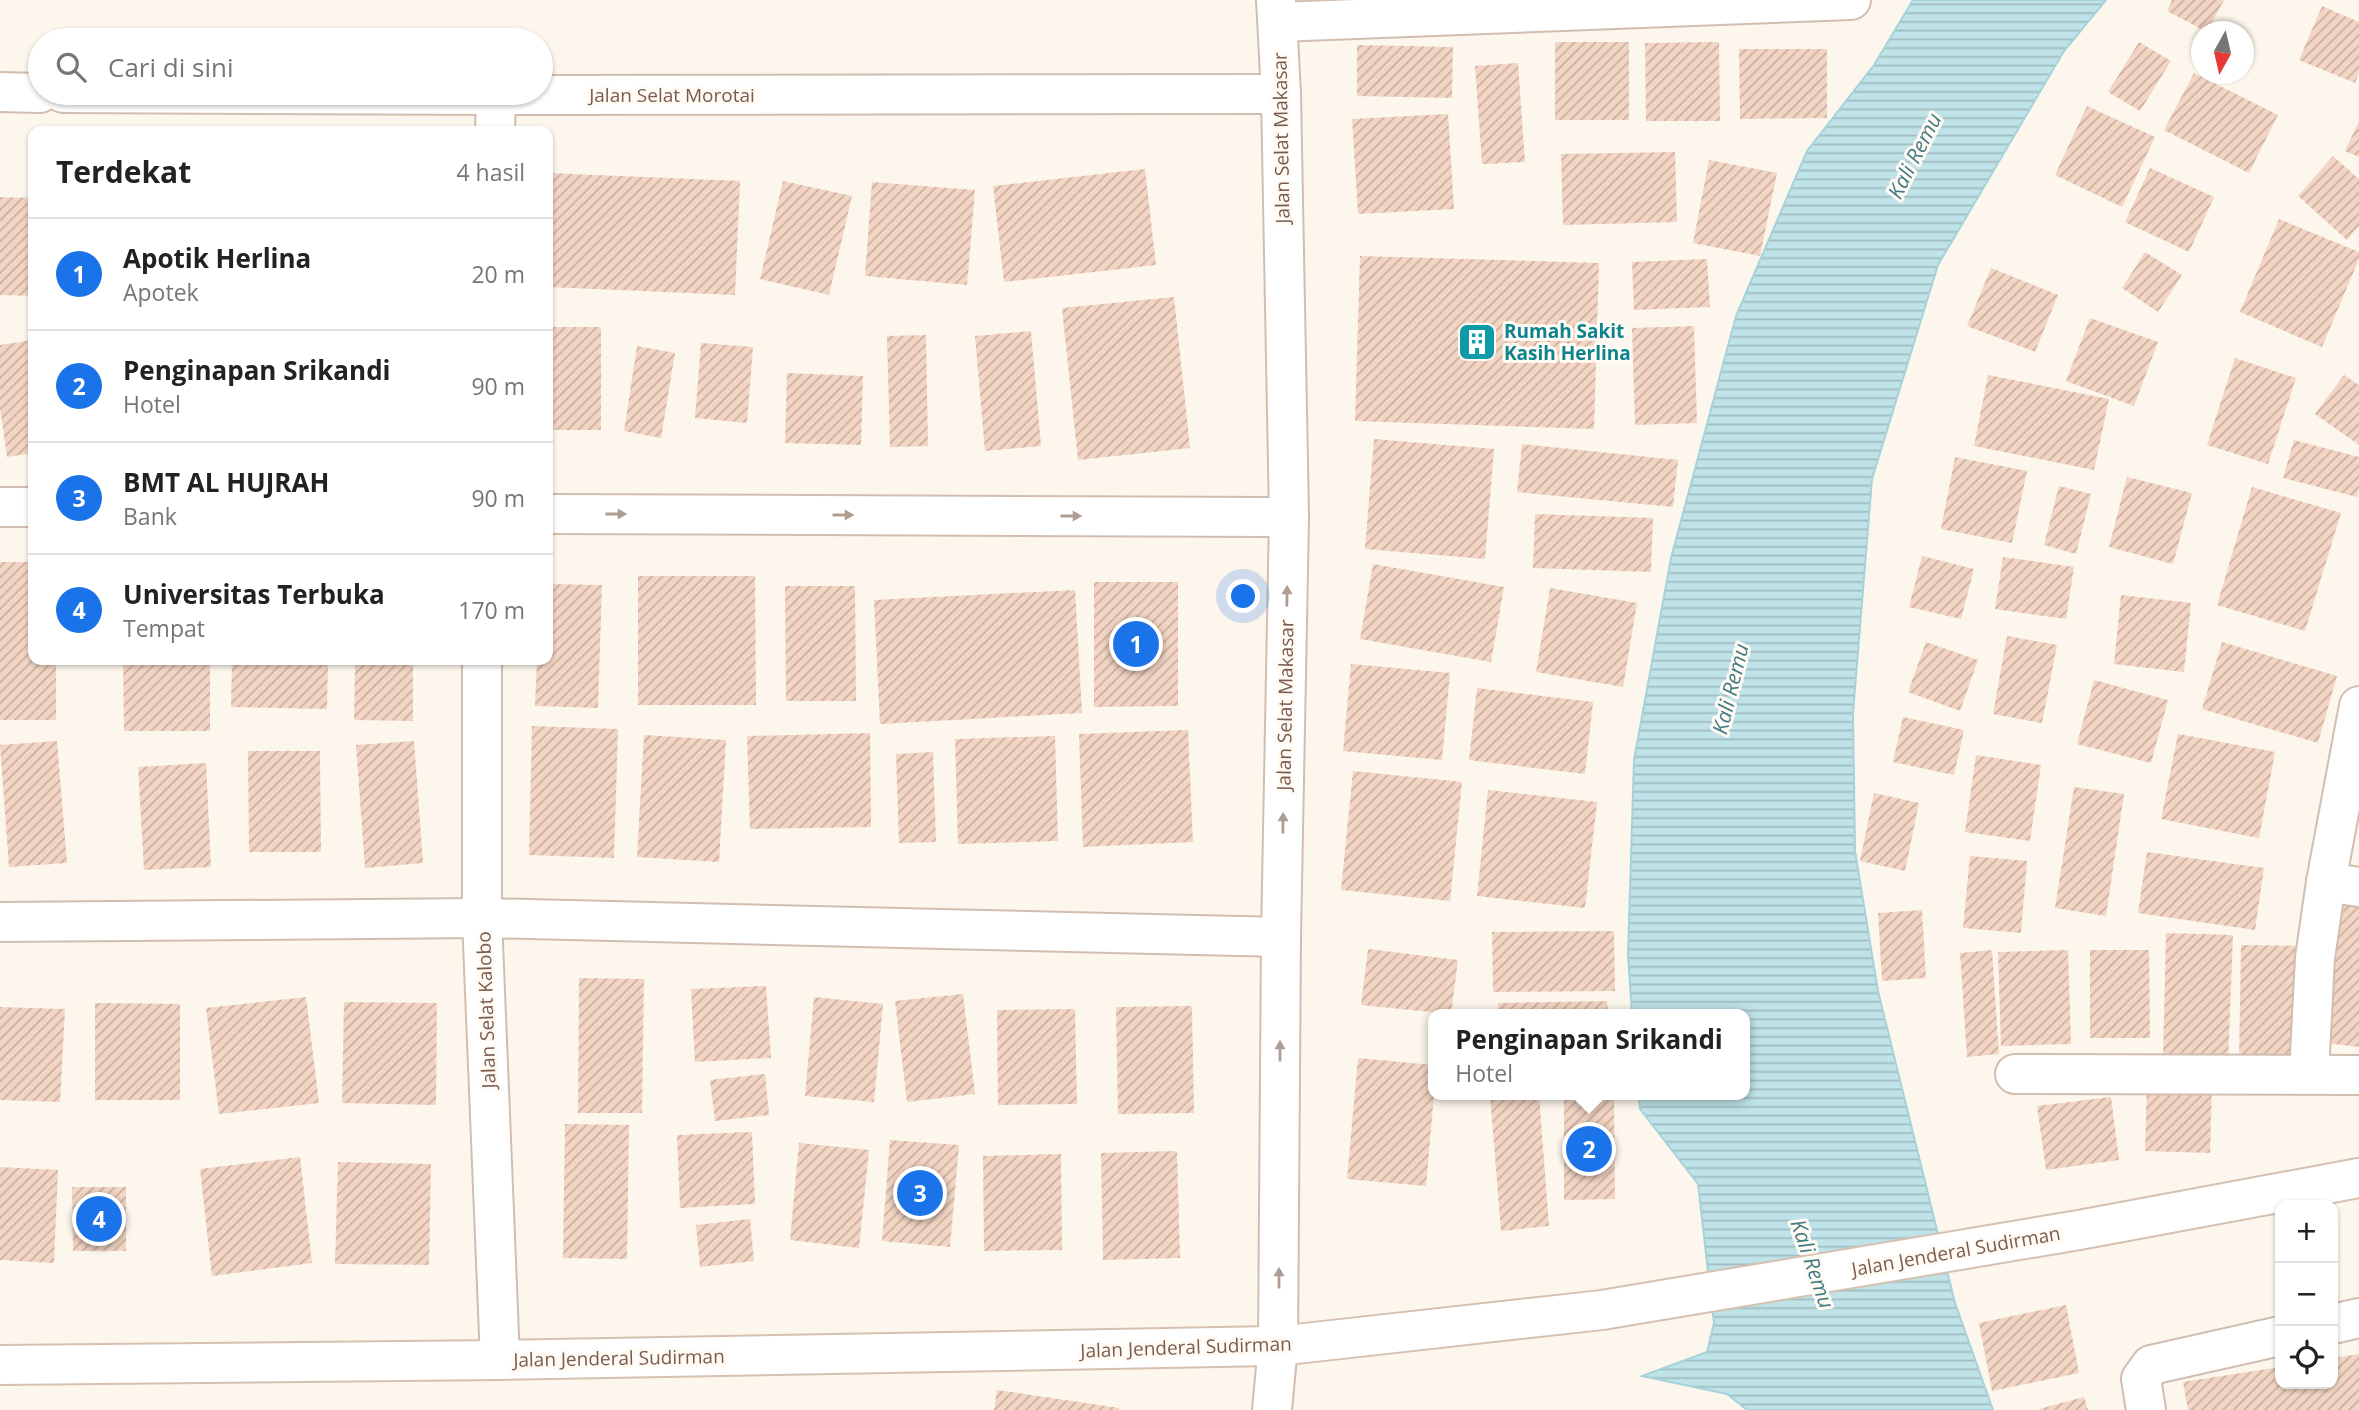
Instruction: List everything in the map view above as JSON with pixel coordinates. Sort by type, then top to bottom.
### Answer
[{"type":"street","points":[[1277,11],[1851,0]]},
{"type":"street","name":"Jalan Selat Makasar","points":[[1272,1410],[1278,1346],[1281,937],[1289,517],[1277,11]]},
{"type":"street","points":[[0,92],[28,93]]},
{"type":"street","name":"Jalan Selat Morotai","points":[[323,105],[496,113],[1281,94]]},
{"type":"street","points":[[0,507],[28,507]]},
{"type":"street","points":[[553,514],[1289,517]]},
{"type":"street","name":"Jalan Selat Kalobo","points":[[482,665],[482,919],[500,1360]]},
{"type":"street","points":[[2309,1073],[2315,958],[2342,884],[2359,706]]},
{"type":"street","points":[[0,922],[482,919],[1281,937]]},
{"type":"street","points":[[2015,1074],[2359,1075]]},
{"type":"street","name":"Jalan Jenderal Sudirman","points":[[0,1365],[500,1360],[1278,1346],[1602,1310],[2079,1230],[2359,1178]]},
{"type":"street","points":[[2338,1323],[2359,1318]]},
{"type":"street","points":[[2146,1410],[2141,1379],[2151,1365],[2275,1337]]},
{"type":"water","name":"Kali Remu","points":[[1913,0],[2106,0],[2064,51],[1938,265],[1872,479],[1853,713],[1855,851],[1878,991],[1955,1303],[1993,1410],[1747,1410],[1727,1394],[1642,1376],[1707,1352],[1714,1323],[1698,1184],[1640,1109],[1639,1100],[1750,1100],[1750,1009],[1632,1009],[1628,955],[1634,760],[1671,558],[1736,316],[1807,151],[1874,65]]},
{"type":"building","points":[[2172,0],[2224,0],[2213,21],[2191,21],[2191,24],[2167,11]]},
{"type":"building","points":[[2322,6],[2359,22],[2359,73],[2355,83],[2299,60]]},
{"type":"building","points":[[1555,42],[1629,42],[1629,120],[1555,120]]},
{"type":"building","points":[[1719,42],[1720,121],[1646,121],[1645,43]]},
{"type":"building","points":[[2139,42],[2171,61],[2140,111],[2108,92]]},
{"type":"building","points":[[1357,45],[1453,47],[1452,98],[1357,96]]},
{"type":"building","points":[[1739,49],[1827,49],[1827,118],[1740,119]]},
{"type":"building","points":[[1518,63],[1525,162],[1482,164],[1475,66]]},
{"type":"building","points":[[2191,79],[2191,84],[2216,84],[2278,115],[2249,173],[2164,130]]},
{"type":"building","points":[[2087,106],[2155,137],[2122,207],[2055,175]]},
{"type":"building","points":[[1448,114],[1454,209],[1358,214],[1352,119]]},
{"type":"building","points":[[2359,121],[2359,157],[2345,151]]},
{"type":"building","points":[[1675,152],[1677,222],[1563,225],[1561,154]]},
{"type":"building","points":[[2333,156],[2359,179],[2359,226],[2347,240],[2298,196]]},
{"type":"building","points":[[1709,160],[1777,173],[1760,256],[1693,243]]},
{"type":"building","points":[[2150,168],[2214,197],[2189,252],[2125,222]]},
{"type":"building","points":[[1145,169],[1156,265],[1004,282],[993,186]]},
{"type":"building","points":[[553,173],[740,181],[735,295],[553,287]]},
{"type":"building","points":[[783,181],[852,196],[829,295],[760,279]]},
{"type":"building","points":[[872,182],[975,190],[967,285],[865,276]]},
{"type":"building","points":[[0,197],[28,198],[28,296],[0,295]]},
{"type":"building","points":[[2279,219],[2359,252],[2359,259],[2322,347],[2240,312]]},
{"type":"building","points":[[2145,252],[2182,275],[2158,312],[2122,288]]},
{"type":"building","name":"Rumah Sakit Kasih Herlina","points":[[1360,256],[1599,263],[1594,429],[1355,421]]},
{"type":"building","points":[[1707,259],[1710,307],[1634,310],[1632,262]]},
{"type":"building","points":[[1991,268],[2058,295],[2035,352],[1967,326]]},
{"type":"building","points":[[1174,297],[1190,448],[1078,460],[1062,308]]},
{"type":"building","points":[[2090,318],[2158,342],[2134,406],[2066,381]]},
{"type":"building","points":[[1694,326],[1697,423],[1635,425],[1632,328]]},
{"type":"building","points":[[553,327],[601,327],[601,430],[553,430]]},
{"type":"building","points":[[1031,331],[1041,446],[985,451],[975,336]]},
{"type":"building","points":[[926,335],[928,446],[890,447],[887,336]]},
{"type":"building","points":[[28,341],[28,454],[7,457],[0,408],[0,345]]},
{"type":"building","points":[[701,343],[753,347],[747,423],[695,418]]},
{"type":"building","points":[[637,346],[675,353],[661,438],[624,431]]},
{"type":"building","points":[[2235,358],[2296,378],[2268,464],[2207,445]]},
{"type":"building","points":[[787,373],[863,376],[861,445],[785,443]]},
{"type":"building","points":[[1988,375],[2109,399],[2094,470],[1974,446]]},
{"type":"building","points":[[2344,375],[2359,385],[2359,445],[2315,414]]},
{"type":"building","points":[[1374,439],[1494,449],[1485,559],[1365,549]]},
{"type":"building","points":[[2294,440],[2359,457],[2357,497],[2283,478]]},
{"type":"building","points":[[1522,444],[1678,460],[1673,507],[1517,492]]},
{"type":"building","points":[[1955,457],[2027,471],[2012,543],[1941,529]]},
{"type":"building","points":[[2127,477],[2192,493],[2173,564],[2109,547]]},
{"type":"building","points":[[2059,486],[2091,494],[2076,554],[2044,545]]},
{"type":"building","points":[[2252,487],[2341,513],[2305,631],[2217,605]]},
{"type":"building","points":[[1535,514],[1653,518],[1651,572],[1533,568]]},
{"type":"building","points":[[1922,556],[1974,569],[1961,619],[1909,607]]},
{"type":"building","points":[[2003,557],[2074,567],[2066,619],[1995,609]]},
{"type":"building","points":[[0,562],[28,562],[28,665],[56,665],[56,720],[0,720]]},
{"type":"building","points":[[1373,564],[1504,587],[1491,662],[1360,639]]},
{"type":"building","points":[[638,576],[755,576],[756,705],[638,705]]},
{"type":"building","points":[[1094,582],[1178,582],[1178,706],[1094,707]]},
{"type":"building","points":[[553,584],[602,585],[598,708],[535,706],[537,665],[553,665]]},
{"type":"building","points":[[785,586],[855,586],[856,701],[786,701]]},
{"type":"building","points":[[1550,588],[1637,603],[1623,687],[1536,672]]},
{"type":"building","points":[[1075,590],[1082,713],[880,724],[874,600]]},
{"type":"building","points":[[2121,595],[2191,603],[2184,672],[2114,664]]},
{"type":"building","points":[[2007,636],[2057,645],[2042,723],[1993,714]]},
{"type":"building","points":[[1926,642],[1978,660],[1960,711],[1908,692]]},
{"type":"building","points":[[2222,642],[2337,676],[2318,743],[2202,709]]},
{"type":"building","points":[[1351,664],[1450,673],[1442,760],[1343,751]]},
{"type":"building","points":[[123,665],[210,665],[210,731],[124,731]]},
{"type":"building","points":[[232,665],[328,665],[327,709],[231,707]]},
{"type":"building","points":[[355,665],[413,665],[413,721],[354,720]]},
{"type":"building","points":[[2094,680],[2168,700],[2151,763],[2077,744]]},
{"type":"building","points":[[1477,688],[1593,702],[1585,774],[1469,760]]},
{"type":"building","points":[[1903,717],[1964,730],[1954,775],[1893,762]]},
{"type":"building","points":[[532,726],[618,729],[614,858],[529,855]]},
{"type":"building","points":[[1188,730],[1193,842],[1083,847],[1079,734]]},
{"type":"building","points":[[870,733],[871,827],[750,829],[747,736]]},
{"type":"building","points":[[2178,734],[2275,752],[2259,838],[2161,819]]},
{"type":"building","points":[[644,735],[726,740],[719,862],[637,857]]},
{"type":"building","points":[[1055,736],[1058,841],[958,844],[955,739]]},
{"type":"building","points":[[57,741],[67,863],[9,867],[0,745]]},
{"type":"building","points":[[414,741],[423,863],[365,868],[356,745]]},
{"type":"building","points":[[248,751],[320,751],[321,852],[249,852]]},
{"type":"building","points":[[933,752],[936,842],[899,843],[896,754]]},
{"type":"building","points":[[1976,755],[2041,765],[2030,841],[1965,832]]},
{"type":"building","points":[[206,763],[211,867],[144,870],[138,767]]},
{"type":"building","points":[[1353,771],[1462,782],[1450,901],[1341,890]]},
{"type":"building","points":[[2074,787],[2124,794],[2106,916],[2055,908]]},
{"type":"building","points":[[1488,790],[1597,802],[1585,908],[1477,896]]},
{"type":"building","points":[[1874,793],[1919,803],[1905,871],[1860,861]]},
{"type":"building","points":[[2147,852],[2264,868],[2255,930],[2138,913]]},
{"type":"building","points":[[1970,856],[2027,861],[2021,933],[1963,928]]},
{"type":"building","points":[[2336,893],[2359,897],[2359,1047],[2317,1042]]},
{"type":"building","points":[[1922,910],[1926,978],[1882,981],[1878,913]]},
{"type":"building","points":[[1614,931],[1615,991],[1493,992],[1492,932]]},
{"type":"building","points":[[2166,933],[2233,935],[2228,1063],[2163,1060]]},
{"type":"building","points":[[2241,945],[2301,946],[2299,1062],[2239,1060]]},
{"type":"building","points":[[1368,949],[1458,960],[1452,1009],[1428,1009],[1428,1012],[1361,1005]]},
{"type":"building","points":[[1992,950],[1999,1054],[1967,1057],[1960,953]]},
{"type":"building","points":[[2068,950],[2071,1044],[2001,1046],[1998,952]]},
{"type":"building","points":[[2090,950],[2149,950],[2150,1038],[2090,1038]]},
{"type":"building","points":[[579,978],[644,979],[642,1113],[578,1113]]},
{"type":"building","points":[[766,986],[771,1058],[695,1062],[691,989]]},
{"type":"building","points":[[963,994],[975,1094],[907,1102],[895,1001]]},
{"type":"building","points":[[306,997],[319,1103],[219,1114],[206,1008]]},
{"type":"building","points":[[814,997],[883,1004],[874,1102],[805,1096]]},
{"type":"building","points":[[1607,1001],[1608,1009],[1498,1009],[1498,1003]]},
{"type":"building","points":[[344,1002],[437,1003],[436,1105],[342,1103]]},
{"type":"building","points":[[95,1003],[180,1004],[180,1100],[95,1100]]},
{"type":"building","points":[[1192,1006],[1194,1113],[1118,1114],[1116,1007]]},
{"type":"building","points":[[0,1007],[65,1009],[60,1102],[0,1100]]},
{"type":"building","points":[[1075,1009],[1077,1104],[998,1105],[997,1010]]},
{"type":"building","points":[[1358,1058],[1428,1065],[1428,1100],[1434,1100],[1426,1186],[1347,1179]]},
{"type":"building","points":[[765,1074],[769,1115],[715,1121],[710,1080]]},
{"type":"building","points":[[2147,1083],[2212,1084],[2210,1153],[2145,1151]]},
{"type":"building","points":[[2111,1097],[2119,1160],[2046,1170],[2037,1106]]},
{"type":"building","points":[[1490,1100],[1539,1100],[1549,1226],[1501,1231]]},
{"type":"building","points":[[1564,1100],[1614,1100],[1615,1199],[1564,1200]]},
{"type":"building","points":[[565,1124],[629,1125],[627,1259],[563,1258]]},
{"type":"building","points":[[752,1132],[755,1204],[680,1208],[677,1135]]},
{"type":"building","points":[[890,1140],[959,1145],[950,1247],[882,1241]]},
{"type":"building","points":[[799,1143],[869,1150],[859,1248],[790,1240]]},
{"type":"building","points":[[1177,1151],[1180,1258],[1103,1260],[1101,1153]]},
{"type":"building","points":[[1061,1154],[1062,1250],[984,1251],[983,1156]]},
{"type":"building","points":[[300,1157],[312,1263],[212,1276],[200,1169]]},
{"type":"building","points":[[338,1162],[431,1164],[429,1265],[335,1264]]},
{"type":"building","points":[[0,1167],[58,1170],[54,1263],[0,1260]]},
{"type":"building","points":[[72,1187],[126,1187],[126,1251],[73,1251]]},
{"type":"building","points":[[750,1219],[754,1261],[700,1267],[696,1225]]},
{"type":"building","points":[[2066,1305],[2079,1373],[1992,1391],[1979,1323]]},
{"type":"building","points":[[2359,1354],[2359,1410],[2188,1410],[2183,1382],[2275,1368],[2275,1389],[2338,1389],[2338,1357]]},
{"type":"building","points":[[997,1390],[1119,1408],[1119,1410],[994,1410]]},
{"type":"building","points":[[2084,1397],[2088,1410],[2039,1409]]},
{"type":"place","name":"Rumah Sakit Kasih Herlina","points":[[1477,342]]},
{"type":"place","name":"Apotik Herlina","points":[[1136,644]]},
{"type":"place","name":"Penginapan Srikandi","points":[[1589,1149]]},
{"type":"place","name":"BMT AL HUJRAH","points":[[920,1193]]},
{"type":"place","name":"Universitas Terbuka","points":[[99,1219]]}]
